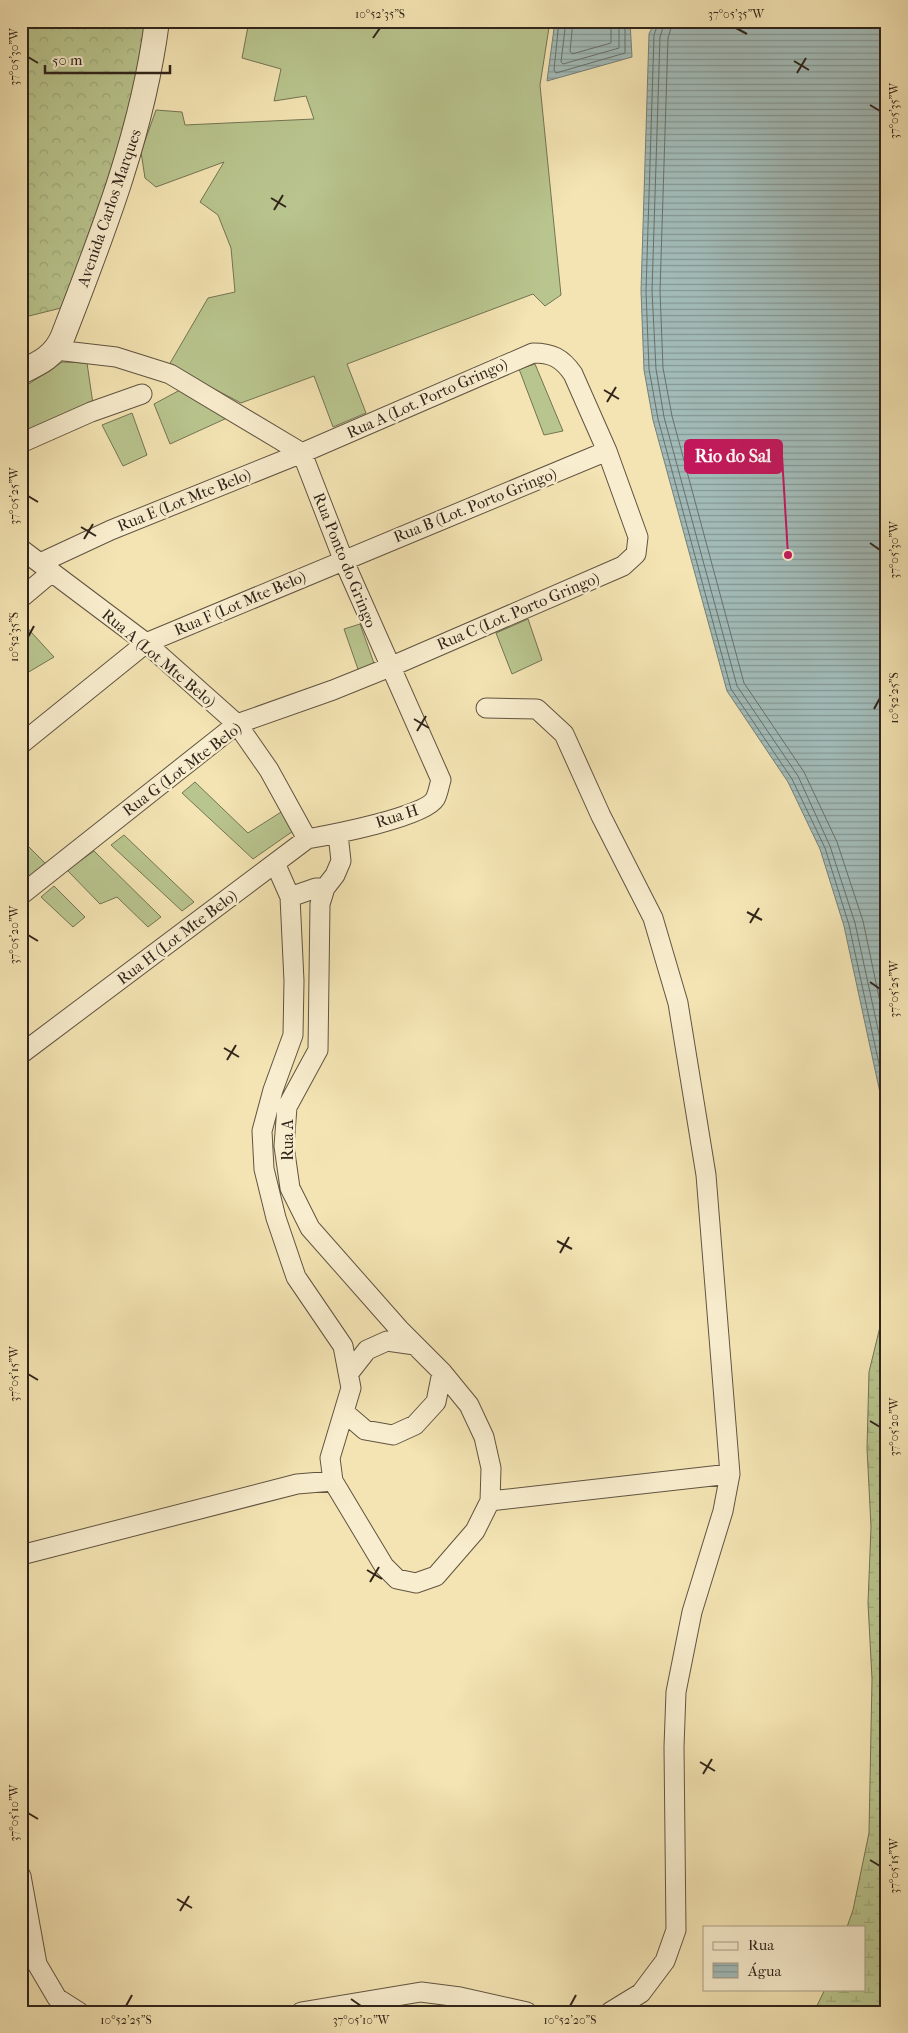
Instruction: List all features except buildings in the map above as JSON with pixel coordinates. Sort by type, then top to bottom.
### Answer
[{"type":"street","name":"Avenida Carlos Marques","points":[[56,350],[87,273],[135,136],[152,59],[157,21]]},
{"type":"street","points":[[21,372],[45,360],[56,350],[116,357],[170,374],[302,453]]},
{"type":"street","name":"Rua A (Lot. Porto Gringo)","points":[[302,453],[534,353],[554,355],[566,364],[607,451]]},
{"type":"street","points":[[21,443],[92,412],[142,394]]},
{"type":"street","name":"Rua C (Lot. Porto Gringo)","points":[[390,667],[623,566],[633,558],[638,548],[636,529],[607,451]]},
{"type":"street","name":"Rua B (Lot. Porto Gringo)","points":[[343,559],[607,451]]},
{"type":"street","name":"Rua Ponto do Gringo","points":[[302,453],[343,559],[440,780]]},
{"type":"street","name":"Rua E (Lot Mte Belo)","points":[[21,598],[46,568],[111,530],[302,453]]},
{"type":"street","name":"Rua A (Lot Mte Belo)","points":[[21,549],[146,643],[237,724],[269,770],[307,838]]},
{"type":"street","name":"Rua F (Lot Mte Belo)","points":[[21,744],[146,643],[343,559]]},
{"type":"street","name":"Rua G (Lot Mte Belo)","points":[[23,890],[237,724],[333,690],[390,667]]},
{"type":"street","points":[[486,708],[537,709],[564,734],[601,816],[653,918],[678,1004],[706,1175],[730,1474],[723,1511],[692,1612],[676,1692],[674,1747],[676,1930],[665,1961],[641,1992],[610,2012]]},
{"type":"street","name":"Rua H","points":[[338,834],[419,811],[435,800],[440,780]]},
{"type":"street","points":[[307,838],[338,834]]},
{"type":"street","name":"Rua A","points":[[338,834],[341,861],[335,875],[325,888],[320,913],[318,1050],[288,1107],[284,1146],[290,1188],[310,1228],[415,1345],[442,1372],[469,1405],[484,1437],[491,1468],[490,1501]]},
{"type":"street","name":"Rua H (Lot Mte Belo)","points":[[21,1054],[307,838]]},
{"type":"street","name":"Rua A","points":[[275,863],[290,897],[294,981],[293,1035],[273,1090],[262,1131],[264,1169],[276,1218],[296,1278],[343,1346],[349,1373],[352,1388],[330,1458],[333,1481]]},
{"type":"street","points":[[290,897],[316,888],[325,888]]},
{"type":"street","points":[[382,1308],[386,1341]]},
{"type":"street","points":[[349,1373],[367,1350],[386,1341],[415,1345]]},
{"type":"street","points":[[343,1346],[367,1350]]},
{"type":"street","points":[[344,1412],[365,1430],[393,1435],[415,1424],[436,1402],[442,1372]]},
{"type":"street","points":[[21,1555],[297,1484],[333,1481],[384,1566],[397,1579],[416,1583],[436,1576],[451,1560],[475,1531],[490,1501],[730,1474]]},
{"type":"street","points":[[21,1876],[37,1964],[57,1998],[79,2012]]},
{"type":"street","points":[[301,2012],[421,1992],[460,1997],[527,2012]]},
{"type":"green space","points":[[21,21],[146,21],[144,47],[115,162],[65,307],[21,318]]},
{"type":"green space","points":[[249,21],[550,21],[540,85],[561,295],[545,306],[533,294],[347,364],[366,413],[333,427],[314,376],[241,403],[169,365],[208,298],[235,292],[231,248],[218,215],[200,202],[224,162],[156,187],[145,178],[141,152],[156,110],[182,112],[185,125],[314,119],[306,96],[274,101],[281,69],[242,58]]},
{"type":"green space","points":[[62,362],[87,363],[93,404],[26,434],[21,421],[21,389]]},
{"type":"green space","points":[[535,364],[563,431],[544,435],[519,369]]},
{"type":"green space","points":[[180,390],[227,418],[170,444],[154,404]]},
{"type":"green space","points":[[132,413],[147,455],[123,466],[102,425]]},
{"type":"green space","points":[[528,619],[542,660],[512,674],[496,633]]},
{"type":"green space","points":[[21,621],[54,657],[27,673],[21,662]]},
{"type":"green space","points":[[360,624],[375,666],[359,672],[344,629]]},
{"type":"green space","points":[[195,782],[248,833],[286,809],[296,829],[253,859],[182,793]]},
{"type":"green space","points":[[124,835],[194,902],[182,911],[111,845]]},
{"type":"green space","points":[[21,839],[47,865],[28,878],[21,871]]},
{"type":"green space","points":[[94,851],[161,917],[148,927],[117,897],[100,904],[67,870]]},
{"type":"green space","points":[[54,886],[85,917],[73,927],[41,897]]},
{"type":"green space","points":[[887,1298],[887,2012],[814,2012],[825,1990],[866,1990],[866,1926],[847,1926],[853,1910],[869,1833],[872,1679],[868,1603],[871,1527],[867,1448],[869,1372]]},
{"type":"water","points":[[555,21],[630,21],[632,57],[547,81]]},
{"type":"water","points":[[655,21],[887,21],[887,1125],[844,926],[820,849],[788,782],[727,691],[653,420],[644,370],[641,291],[649,34]]},
{"type":"place","name":"Rio do Sal","points":[[788,555]]}]
